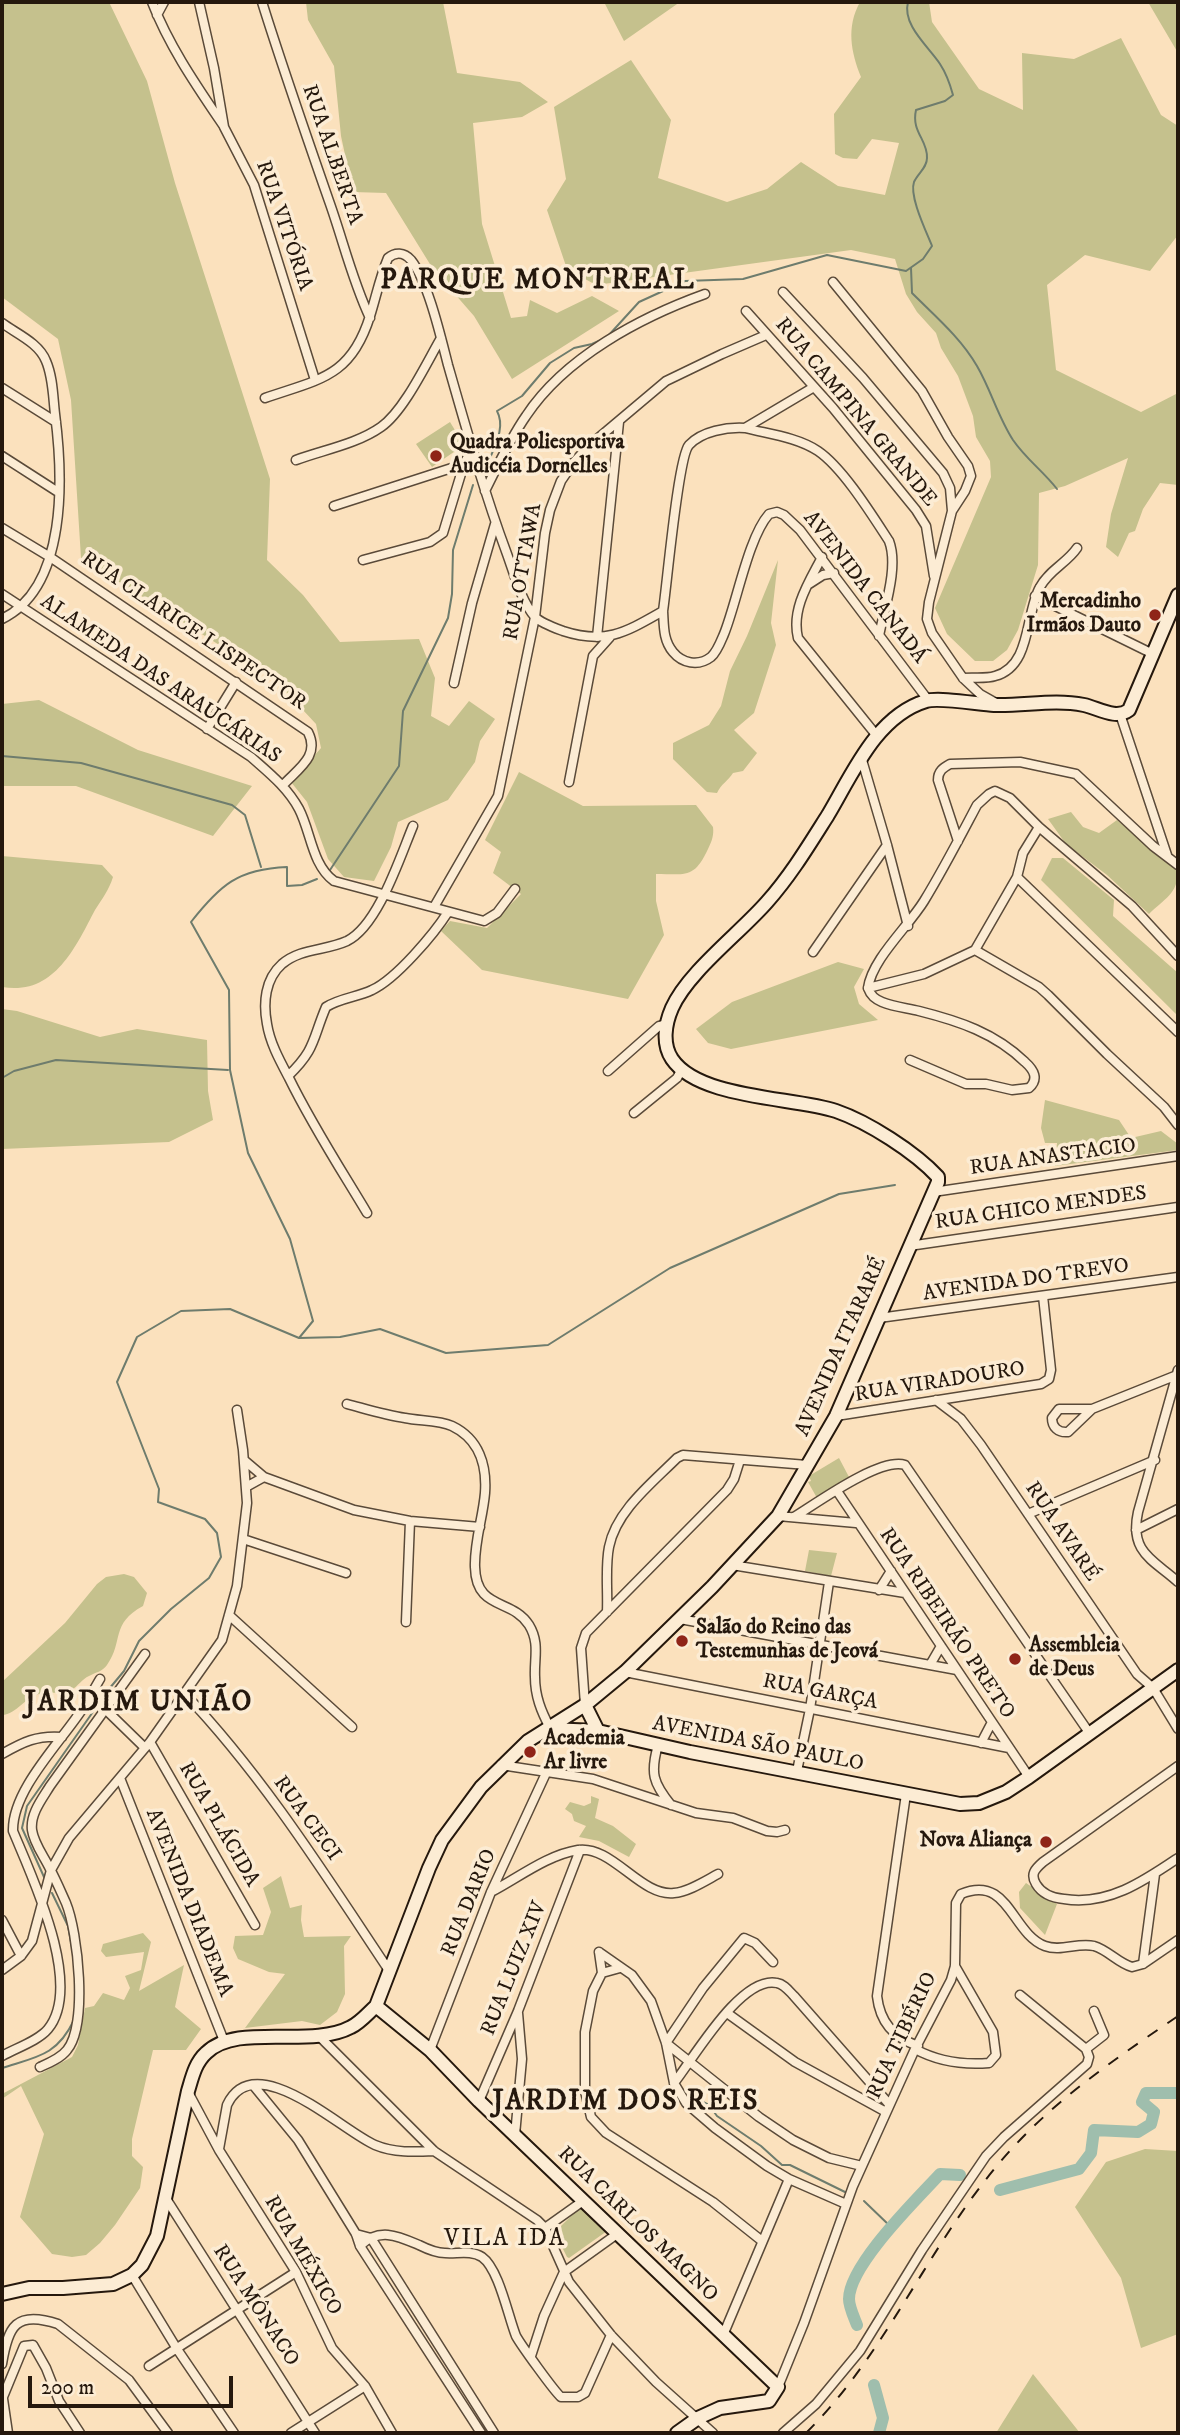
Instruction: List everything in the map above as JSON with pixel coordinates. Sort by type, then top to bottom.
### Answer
[{"type":"main road","points":[[682,1069],[669,1052],[666,1024],[673,1006],[687,985],[766,904],[796,866],[877,736],[897,718],[928,700],[999,705],[1059,702],[1120,715],[1129,710],[1178,595]]},
{"type":"main road","name":"AVENIDA ITARARÉ","points":[[549,1728],[585,1705],[625,1672],[680,1619],[778,1516],[836,1416],[938,1182],[934,1173],[884,1137],[839,1112],[716,1086],[697,1079],[682,1069]]},
{"type":"main road","name":"AVENIDA SÃO PAULO","points":[[549,1728],[598,1731],[938,1801],[979,1803],[1006,1792],[1029,1777],[1178,1670]]},
{"type":"main road","points":[[585,1705],[598,1731]]},
{"type":"main road","points":[[2,2294],[29,2288],[113,2284],[132,2275],[150,2254],[157,2236],[188,2091],[195,2068],[204,2055],[224,2041],[319,2036],[350,2027],[376,2006],[442,1840],[458,1816],[501,1765],[528,1741],[549,1728]]},
{"type":"main road","name":"RUA CARLOS MAGNO","points":[[376,2006],[430,2050],[617,2234],[724,2333],[776,2392]]},
{"type":"main road","points":[[677,2433],[698,2418],[720,2408],[766,2402],[776,2392]]},
{"type":"street","points":[[152,2],[183,65],[224,127]]},
{"type":"street","points":[[157,15],[164,2]]},
{"type":"street","name":"RUA VITÓRIA","points":[[199,2],[224,127],[254,185],[315,380]]},
{"type":"street","name":"RUA ALBERTA","points":[[262,2],[294,105],[355,283],[370,318]]},
{"type":"street","points":[[265,398],[342,367],[362,340],[384,266],[393,254],[408,257],[421,279],[441,338],[495,524],[515,576],[536,617],[556,628],[593,637],[610,637],[632,629],[663,611]]},
{"type":"street","points":[[833,282],[922,391],[968,466],[971,476],[953,510],[928,611],[928,625],[963,678],[980,694],[999,705]]},
{"type":"street","points":[[783,292],[863,378],[943,473],[950,488],[953,510]]},
{"type":"street","points":[[485,491],[526,415],[547,389],[587,355],[627,330],[662,310],[705,294]]},
{"type":"street","name":"RUA CAMPINA GRANDE","points":[[746,311],[814,387],[916,510],[926,526],[935,583]]},
{"type":"street","points":[[2,323],[37,348],[46,360],[60,467],[56,525],[50,557],[37,588],[22,608],[2,619]]},
{"type":"street","name":"RUA OTTAWA","points":[[434,907],[498,796],[536,617],[545,533],[561,481],[590,445],[649,394],[675,376],[766,335]]},
{"type":"street","points":[[296,460],[367,435],[383,426],[408,393],[441,338]]},
{"type":"street","name":"AVENIDA CANADÁ","points":[[814,387],[745,428],[732,428],[698,439],[685,452],[679,477],[663,611],[664,633],[672,651],[681,659],[689,663],[712,657],[730,619],[758,530],[769,514],[777,512],[790,519],[822,557],[928,700]]},
{"type":"street","points":[[2,388],[56,422]]},
{"type":"street","points":[[569,782],[593,656],[619,422]]},
{"type":"street","points":[[745,428],[790,439],[817,451],[836,469],[889,541],[892,569],[879,636]]},
{"type":"street","points":[[363,560],[430,542],[443,533],[464,464],[472,449]]},
{"type":"street","points":[[2,456],[58,492]]},
{"type":"street","points":[[334,506],[464,464]]},
{"type":"street","points":[[454,683],[472,603],[495,524]]},
{"type":"street","name":"RUA CLARICE LISPECTOR","points":[[2,528],[50,557],[308,732],[313,750],[305,763],[283,785]]},
{"type":"street","points":[[963,678],[994,676],[1011,666],[1018,656],[1025,636],[1035,596],[1046,576],[1077,548]]},
{"type":"street","points":[[822,557],[807,585],[797,614],[795,626],[798,638],[877,736]]},
{"type":"street","points":[[807,585],[823,575],[834,573]]},
{"type":"street","name":"ALAMEDA DAS ARAUCÁRIAS","points":[[2,594],[251,757],[283,785],[306,822],[324,874],[334,881],[475,920],[490,919],[515,889]]},
{"type":"street","points":[[1035,596],[1153,654]]},
{"type":"street","points":[[593,656],[610,637]]},
{"type":"street","points":[[206,729],[236,682]]},
{"type":"street","points":[[1120,715],[1167,855]]},
{"type":"street","points":[[862,760],[908,926]]},
{"type":"street","points":[[958,841],[938,780],[943,768],[950,764],[1020,762],[1076,774],[1153,846],[1178,865]]},
{"type":"street","points":[[911,1060],[966,1084],[986,1084],[1020,1090],[1029,1088],[1035,1080],[1031,1067],[994,1037],[941,1017],[883,1003],[874,998],[868,988],[873,968],[908,926],[977,805],[995,791],[1010,797],[1039,827],[1132,906],[1178,956]]},
{"type":"street","points":[[367,1213],[301,1102],[275,1051],[267,1025],[266,989],[273,974],[282,964],[297,955],[350,939],[370,918],[413,826]]},
{"type":"street","points":[[868,988],[924,974],[975,950],[1017,877],[1023,853],[1039,827]]},
{"type":"street","points":[[813,952],[887,845]]},
{"type":"street","points":[[1017,877],[1178,1032]]},
{"type":"street","points":[[288,1076],[302,1062],[314,1043],[326,1007],[374,989],[384,982],[427,940],[448,912]]},
{"type":"street","points":[[975,950],[993,963],[1039,987],[1164,1107],[1178,1125]]},
{"type":"street","points":[[608,1071],[659,1026],[666,1024]]},
{"type":"street","points":[[634,1113],[677,1078],[682,1069]]},
{"type":"street","name":"RUA ANASTACIO","points":[[933,1192],[1178,1156]]},
{"type":"street","name":"RUA CHICO MENDES","points":[[909,1246],[1178,1207]]},
{"type":"street","name":"AVENIDA DO TREVO","points":[[879,1318],[1178,1277]]},
{"type":"street","name":"RUA VIRADOURO","points":[[836,1416],[1035,1386],[1049,1379],[1050,1363],[1043,1296]]},
{"type":"street","points":[[1092,1409],[1059,1409],[1054,1414],[1054,1426],[1060,1431],[1068,1432],[1092,1409],[1177,1372]]},
{"type":"street","points":[[1177,1372],[1155,1460],[1138,1512],[1136,1530],[1139,1546],[1147,1558],[1177,1579]]},
{"type":"street","name":"RUA AVARÉ","points":[[936,1400],[966,1425],[1137,1674],[1153,1688],[1178,1729]]},
{"type":"street","points":[[347,1404],[387,1415],[451,1425],[472,1439],[484,1462],[485,1490],[475,1567],[478,1588],[489,1600],[520,1614],[530,1626],[538,1653],[535,1676],[537,1697],[549,1728]]},
{"type":"street","points":[[2,1970],[21,1956],[32,1941],[51,1870],[69,1838],[148,1745],[222,1640],[237,1586],[247,1503],[237,1409]]},
{"type":"street","points":[[607,1612],[608,1549],[615,1527],[642,1493],[677,1458],[683,1455],[807,1465]]},
{"type":"street","points":[[244,1460],[264,1477],[354,1510],[410,1521],[480,1527]]},
{"type":"street","points":[[585,1705],[581,1648],[586,1633],[727,1490],[740,1460]]},
{"type":"street","points":[[1028,1514],[1155,1460]]},
{"type":"street","points":[[794,1517],[886,1465],[905,1465],[1090,1734]]},
{"type":"street","points":[[246,1487],[264,1477]]},
{"type":"street","name":"RUA RIBEIRÃO PRETO","points":[[837,1491],[1029,1777]]},
{"type":"street","points":[[1136,1530],[1178,1509]]},
{"type":"street","points":[[778,1516],[856,1522]]},
{"type":"street","points":[[406,1622],[410,1521]]},
{"type":"street","points":[[243,1539],[345,1573]]},
{"type":"street","points":[[732,1565],[905,1593]]},
{"type":"street","points":[[879,1590],[891,1571]]},
{"type":"street","points":[[797,1771],[810,1709],[829,1582]]},
{"type":"street","points":[[229,1615],[352,1727]]},
{"type":"street","points":[[680,1619],[957,1670]]},
{"type":"street","points":[[930,1665],[941,1646]]},
{"type":"street","points":[[40,2067],[67,2050],[74,2039],[78,2018],[78,1966],[75,1934],[68,1907],[38,1846],[32,1831],[32,1820],[50,1786],[145,1654]]},
{"type":"street","name":"RUA GARÇA","points":[[625,1672],[1009,1748]]},
{"type":"street","points":[[2,2056],[46,2032],[60,2007],[61,1988],[52,1932],[13,1831],[14,1813],[27,1786],[84,1708],[100,1679]]},
{"type":"street","name":"RUA CECI","points":[[184,1693],[243,1763],[299,1837],[390,1972]]},
{"type":"street","name":"RUA PLÁCIDA","points":[[105,1709],[148,1745],[255,1925]]},
{"type":"street","points":[[981,1743],[992,1722]]},
{"type":"street","points":[[2,1754],[40,1736],[62,1737]]},
{"type":"street","points":[[658,1745],[653,1777],[657,1788],[670,1805]]},
{"type":"street","points":[[501,1765],[593,1779],[696,1813],[733,1818],[767,1830],[785,1830]]},
{"type":"street","points":[[1178,1766],[1043,1861],[1033,1872],[1041,1891],[1053,1897],[1084,1901],[1122,1892],[1178,1858]]},
{"type":"street","name":"RUA DARIO","points":[[430,2050],[491,1892],[547,1771]]},
{"type":"street","name":"AVENIDA DIADEMA","points":[[120,1778],[224,2041]]},
{"type":"street","points":[[906,1794],[877,1996],[880,2010],[890,2030],[900,2039],[935,2058],[989,2063],[996,2055],[993,2032],[955,1966]]},
{"type":"street","points":[[491,1892],[552,1859],[580,1850],[597,1853],[652,1888],[663,1892],[678,1892],[718,1874]]},
{"type":"street","name":"RUA LUIZ XIV","points":[[479,2101],[518,2011],[580,1850]]},
{"type":"street","points":[[1143,1964],[1155,1874]]},
{"type":"street","name":"RUA TIBÉRIO","points":[[776,2392],[862,2166],[947,1989],[955,1966],[956,1903],[961,1894],[977,1889],[992,1893],[1032,1937],[1043,1945],[1055,1948],[1089,1945],[1108,1952],[1128,1966],[1143,1964]]},
{"type":"street","points":[[2,1920],[21,1956]]},
{"type":"street","points":[[32,1941],[52,1932]]},
{"type":"street","points":[[666,2043],[703,1988],[744,1938],[755,1943],[773,1962]]},
{"type":"street","points":[[1143,1964],[1178,1940]]},
{"type":"street","points":[[761,2241],[713,2202],[606,2133],[591,2117],[585,2091],[585,2032],[593,1991],[601,1973],[599,1952],[632,1975],[651,2001],[666,2043],[674,2083],[686,2104],[715,2129],[767,2166],[789,2179],[846,2204]]},
{"type":"street","points":[[601,1973],[620,1968]]},
{"type":"street","points":[[674,2083],[734,2002],[756,1986],[777,1983],[785,1987],[888,2108]]},
{"type":"street","points":[[783,2433],[816,2404],[834,2379],[860,2351],[922,2250],[977,2168],[997,2144],[1087,2064],[1089,2057],[1086,2049],[1020,1995]]},
{"type":"street","points":[[515,2135],[522,2059],[518,2011]]},
{"type":"street","points":[[1086,2049],[1104,2035],[1094,2011]]},
{"type":"street","points":[[727,2013],[795,2062],[888,2108]]},
{"type":"street","points":[[319,2036],[434,2151],[545,2228],[564,2272],[611,2334],[656,2382],[713,2433]]},
{"type":"street","points":[[666,2043],[774,2127],[810,2150],[862,2166]]},
{"type":"street","points":[[699,2049],[699,2060],[705,2075]]},
{"type":"street","points":[[219,2150],[229,2102],[242,2089],[253,2085],[274,2086],[297,2096],[376,2146],[393,2151],[434,2151]]},
{"type":"street","points":[[253,2085],[298,2140],[356,2234],[360,2246],[481,2433]]},
{"type":"street","name":"RUA MÉXICO","points":[[188,2091],[219,2150],[296,2272],[332,2348],[365,2386],[392,2433]]},
{"type":"street","points":[[724,2333],[789,2179]]},
{"type":"street","name":"RUA MÔNACO","points":[[165,2197],[316,2433]]},
{"type":"street","points":[[545,2228],[583,2201]]},
{"type":"street","points":[[356,2234],[371,2238],[493,2433]]},
{"type":"street","points":[[360,2246],[371,2238],[385,2234],[394,2235],[435,2252],[473,2253],[481,2256],[496,2279],[516,2335],[557,2394],[566,2398],[578,2398],[588,2390],[611,2334]]},
{"type":"street","points":[[531,2356],[544,2316],[564,2272],[617,2234]]},
{"type":"street","points":[[149,2366],[296,2272]]},
{"type":"street","points":[[132,2275],[177,2349],[234,2433]]},
{"type":"street","points":[[2,2364],[9,2332],[13,2326],[32,2319],[44,2319],[58,2324],[129,2380],[168,2433]]},
{"type":"street","points":[[423,2345],[434,2339]]},
{"type":"street","points":[[3,2397],[24,2346],[33,2345],[46,2368],[58,2401],[80,2433]]},
{"type":"street","points":[[291,2433],[365,2386]]},
{"type":"street","points":[[2,2389],[8,2433]]},
{"type":"shaded area","points":[[2,2],[109,2],[147,81],[175,183],[270,479],[267,560],[303,595],[340,642],[419,639],[435,678],[431,716],[449,726],[469,701],[495,719],[480,741],[475,762],[448,800],[398,822],[391,847],[374,881],[344,877],[328,859],[307,802],[291,782],[321,748],[316,724],[275,680],[81,558],[71,400],[58,339],[2,297]]},
{"type":"shaded area","points":[[306,2],[443,2],[457,73],[520,82],[548,102],[522,117],[473,123],[482,224],[511,318],[527,316],[530,300],[557,313],[592,296],[619,311],[512,379],[474,316],[433,269],[386,193],[353,192],[341,136],[334,66],[308,20]]},
{"type":"shaded area","points":[[604,2],[680,2],[624,41]]},
{"type":"shaded area","points":[[860,2],[929,2],[932,22],[979,89],[1023,110],[1022,53],[1074,59],[1121,38],[1161,115],[1178,126],[1178,235],[1150,271],[1085,255],[1047,285],[1056,370],[1141,412],[1178,393],[1178,485],[1160,483],[1143,509],[1135,531],[1129,533],[1118,557],[1106,547],[1111,514],[1128,458],[1065,486],[1039,493],[1038,565],[1018,630],[1007,650],[993,661],[975,661],[947,634],[935,608],[991,477],[990,461],[976,437],[973,416],[958,376],[941,348],[936,333],[917,312],[906,294],[895,259],[851,250],[596,285],[567,269],[547,210],[566,179],[554,107],[631,60],[671,120],[658,178],[727,202],[767,189],[801,162],[838,186],[885,195],[899,143],[872,139],[857,159],[843,158],[835,154],[834,114],[861,77],[852,40],[853,21]]},
{"type":"shaded area","points":[[1148,2],[1178,2],[1178,53]]},
{"type":"shaded area","name":"Quadra Poliesportiva Audicéia Dornelles","points":[[450,422],[464,445],[432,467],[416,444]]},
{"type":"shaded area","points":[[778,560],[771,623],[776,645],[754,713],[734,730],[757,753],[743,771],[733,773],[717,793],[707,792],[673,759],[673,743],[709,725],[721,706],[730,671]]},
{"type":"shaded area","points":[[39,700],[138,750],[252,786],[213,836],[76,786],[2,786],[2,704]]},
{"type":"shaded area","points":[[519,772],[583,806],[696,805],[713,827],[709,846],[698,866],[688,873],[656,874],[656,901],[664,935],[628,999],[482,970],[441,931],[450,921],[487,928],[521,894],[493,873],[501,852],[485,840]]},
{"type":"shaded area","points":[[1071,812],[1083,827],[1099,833],[1117,820],[1178,871],[1173,891],[1149,914],[1107,875],[1066,844],[1048,819]]},
{"type":"shaded area","points":[[2,856],[102,865],[113,877],[79,939],[60,966],[49,977],[20,988],[2,987]]},
{"type":"shaded area","points":[[1052,858],[1063,858],[1114,900],[1113,916],[1178,973],[1178,1016],[1041,880]]},
{"type":"shaded area","points":[[838,962],[864,969],[854,987],[859,1004],[878,1020],[731,1049],[708,1043],[696,1029],[732,1002]]},
{"type":"shaded area","points":[[2,1009],[17,1011],[100,1037],[137,1029],[207,1040],[208,1091],[213,1120],[169,1142],[2,1149]]},
{"type":"shaded area","points":[[1045,1100],[1119,1120],[1131,1138],[1161,1131],[1178,1144],[1178,1150],[1055,1166],[1057,1143],[1045,1143],[1041,1128]]},
{"type":"shaded area","points":[[839,1458],[849,1477],[817,1498],[808,1482],[811,1481],[809,1476]]},
{"type":"shaded area","points":[[809,1550],[837,1553],[831,1576],[805,1571]]},
{"type":"shaded area","points":[[124,1574],[134,1577],[147,1593],[143,1606],[126,1619],[122,1626],[112,1656],[105,1667],[72,1690],[34,1696],[12,1712],[2,1715],[2,1682],[65,1623],[97,1584],[106,1577]]},
{"type":"shaded area","points":[[591,1796],[599,1799],[595,1818],[613,1826],[636,1844],[629,1857],[599,1841],[579,1837],[586,1826],[574,1821],[572,1814],[565,1809],[570,1802],[584,1806],[591,1803]]},
{"type":"shaded area","points":[[281,1876],[290,1908],[302,1905],[304,1937],[351,1936],[344,1946],[345,1994],[337,2012],[320,2025],[302,2021],[245,2028],[285,1974],[269,1972],[238,1959],[233,1948],[235,1936],[263,1935],[271,1912],[263,1888]]},
{"type":"shaded area","points":[[1026,1883],[1057,1904],[1045,1935],[1020,1908],[1019,1892]]},
{"type":"shaded area","points":[[143,1933],[151,1942],[139,1991],[184,1965],[175,2007],[201,2029],[186,2050],[153,2050],[132,2139],[132,2156],[143,2167],[140,2188],[115,2225],[86,2255],[72,2257],[52,2254],[20,2217],[44,2134],[21,2086],[2,2099],[2,2094],[72,2057],[78,2045],[85,2008],[94,2006],[103,1993],[124,2000],[130,1988],[125,1976],[141,1970],[144,1952],[106,1957],[101,1951],[103,1944]]},
{"type":"shaded area","points":[[1145,2149],[1178,2151],[1178,2334],[1141,2348],[1121,2278],[1075,2207],[1106,2162]]},
{"type":"shaded area","points":[[586,2208],[607,2231],[569,2258],[558,2239],[558,2229],[578,2209]]},
{"type":"shaded area","points":[[1033,2374],[1080,2433],[996,2433]]},
{"type":"waterway","points":[[608,336],[639,302],[685,281],[743,279],[827,255],[906,271],[923,259],[932,246],[919,214],[913,188],[927,158],[916,124],[916,110],[945,101],[953,95],[942,67],[912,27],[907,11],[908,2]]},
{"type":"waterway","points":[[911,268],[912,293],[971,356],[1013,440],[1057,489]]},
{"type":"waterway","points":[[488,463],[500,431],[497,411],[522,396],[550,363],[574,348],[603,339]]},
{"type":"waterway","points":[[330,870],[399,766],[403,711],[448,618],[452,594],[453,550],[473,485]]},
{"type":"waterway","points":[[2,756],[81,763],[232,805],[245,815],[261,867]]},
{"type":"waterway","points":[[44,1877],[22,1828],[27,1806],[124,1671],[139,1641],[171,1609],[209,1578],[221,1557],[217,1533],[205,1519],[158,1502],[159,1489],[117,1382],[137,1337],[181,1311],[230,1309],[299,1338],[313,1321],[290,1239],[248,1153],[230,1070],[229,990],[191,922],[221,889],[255,871],[287,867],[287,886],[302,885],[317,879]]},
{"type":"waterway","points":[[2,1078],[14,1071],[56,1060],[228,1070]]},
{"type":"waterway","points":[[299,1338],[340,1337],[380,1329],[446,1353],[548,1345],[670,1268],[839,1194],[895,1185]]},
{"type":"waterway","points":[[52,1893],[68,1926],[74,1958]]},
{"type":"waterway","points":[[2,2068],[53,2048],[74,2020]]},
{"type":"waterway","points":[[689,2091],[693,2097],[709,2105],[717,2116],[761,2146],[782,2165],[790,2165],[845,2192]]},
{"type":"waterway","points":[[1000,2190],[1079,2169],[1091,2153],[1094,2130],[1138,2132],[1151,2124],[1154,2112],[1142,2102],[1146,2093],[1178,2093]]},
{"type":"waterway","points":[[857,2325],[849,2299],[852,2285],[872,2251],[940,2174],[960,2175]]},
{"type":"waterway","points":[[864,2201],[891,2227]]},
{"type":"waterway","points":[[874,2385],[883,2418],[879,2433]]},
{"type":"railway","points":[[806,2433],[860,2369],[951,2228],[1001,2161],[1062,2101],[1107,2065],[1178,2016]]},
{"type":"place","name":"Quadra Poliesportiva Audicéia Dornelles","points":[[436,456]]},
{"type":"place","name":"Mercadinho Irmãos Dauto","points":[[1155,615]]},
{"type":"place","name":"Salão do Reino das Testemunhas de Jeová","points":[[682,1641]]},
{"type":"place","name":"Assembleia de Deus","points":[[1015,1659]]},
{"type":"place","name":"Academia Ar livre","points":[[530,1752]]},
{"type":"place","name":"Nova Aliança","points":[[1046,1842]]},
{"type":"district","name":"PARQUE MONTREAL","points":[[538,282]]},
{"type":"district","name":"JARDIM UNIÃO","points":[[139,1704]]},
{"type":"district","name":"JARDIM DOS REIS","points":[[626,2103]]},
{"type":"district","name":"VILA IDA","points":[[505,2240]]}]
